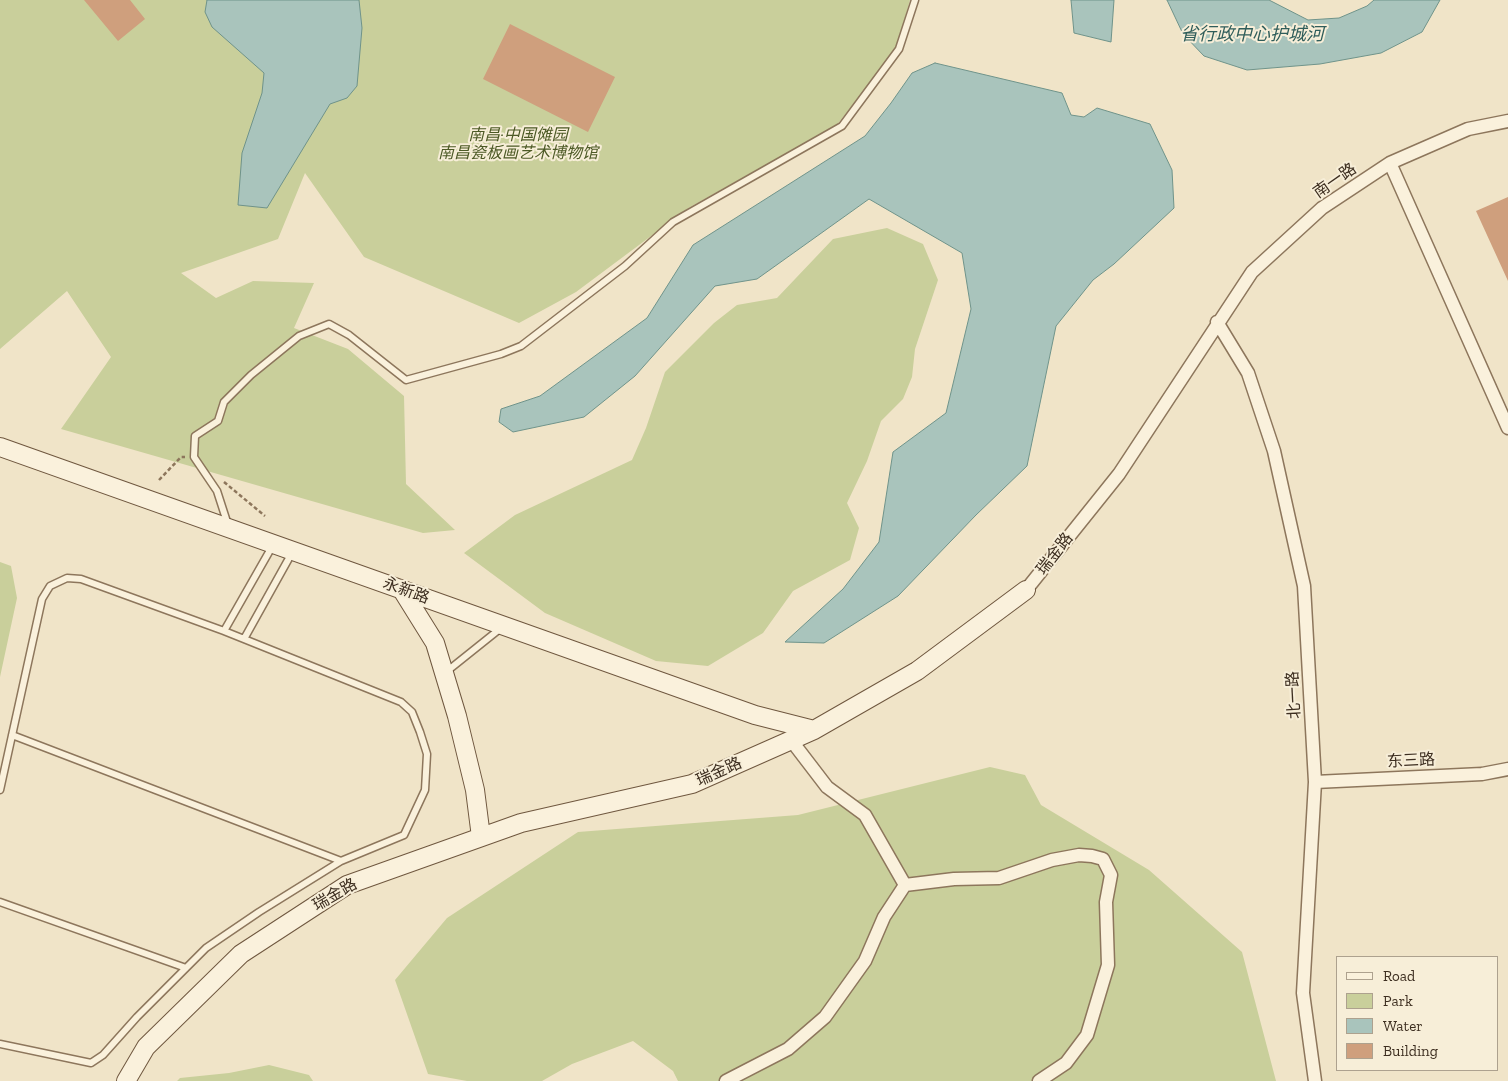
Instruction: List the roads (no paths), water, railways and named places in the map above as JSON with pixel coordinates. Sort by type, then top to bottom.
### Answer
[{"type":"street","name":"南一路","points":[[1217,322],[1252,272],[1322,208],[1390,163],[1468,129],[1508,121]]},
{"type":"street","points":[[1390,163],[1508,428]]},
{"type":"street","name":"瑞金路","points":[[126,1081],[146,1047],[241,954],[347,885],[521,823],[692,784],[814,730],[918,671],[1026,590],[1119,474],[1217,322]]},
{"type":"street","name":"北一路","points":[[1217,322],[1248,373],[1274,451],[1304,586],[1315,782],[1303,993],[1315,1081]]},
{"type":"street","name":"永新路","points":[[0,447],[755,715],[814,730]]},
{"type":"street","points":[[402,590],[435,643],[457,716],[475,790],[481,837]]},
{"type":"street","points":[[791,740],[827,787],[865,815],[905,885]]},
{"type":"street","name":"东三路","points":[[1315,782],[1482,774],[1508,769]]},
{"type":"street","points":[[726,1081],[788,1049],[825,1017],[865,961],[884,917],[905,885],[954,879],[999,878],[1052,860],[1079,855],[1092,856],[1103,859],[1111,875],[1106,902],[1108,965],[1087,1035],[1066,1063],[1039,1081]]},
{"type":"lane","points":[[230,528],[217,491],[194,457],[195,436],[218,421],[224,402],[251,375],[299,336],[330,324],[350,335],[406,380],[501,354],[521,346],[625,266],[673,222],[842,126],[899,49],[914,0]]},
{"type":"lane","points":[[224,631],[274,544]]},
{"type":"lane","points":[[244,639],[293,551]]},
{"type":"lane","points":[[0,790],[42,599],[50,586],[67,578],[81,579],[224,631],[402,702],[412,712],[427,754],[425,790],[404,835],[341,861],[259,912],[206,948],[137,1017],[103,1055],[91,1063],[0,1044]]},
{"type":"lane","points":[[444,673],[504,626]]},
{"type":"lane","points":[[12,735],[341,861]]},
{"type":"lane","points":[[0,902],[186,968]]},
{"type":"water","points":[[207,0],[359,0],[362,28],[357,86],[347,98],[330,104],[267,208],[238,205],[242,153],[262,93],[264,73],[212,27],[205,12]]},
{"type":"water","points":[[1071,0],[1114,0],[1111,42],[1074,33]]},
{"type":"water","name":"省行政中心护城河","points":[[1167,0],[1269,0],[1308,20],[1339,18],[1367,6],[1374,0],[1440,0],[1422,32],[1381,53],[1320,64],[1247,70],[1204,56],[1183,34]]},
{"type":"water","points":[[935,63],[1062,93],[1071,115],[1084,117],[1097,108],[1150,124],[1172,170],[1174,208],[1114,264],[1093,280],[1056,326],[1027,466],[976,515],[898,596],[824,643],[785,642],[843,589],[879,542],[893,452],[946,413],[971,309],[962,253],[869,199],[757,279],[715,286],[635,376],[584,417],[513,432],[499,422],[501,409],[540,396],[647,318],[693,245],[865,136],[912,73]]},
{"type":"park label","name":"南昌·中国傩园 南昌瓷板画艺术博物馆","points":[[518,144]]}]
